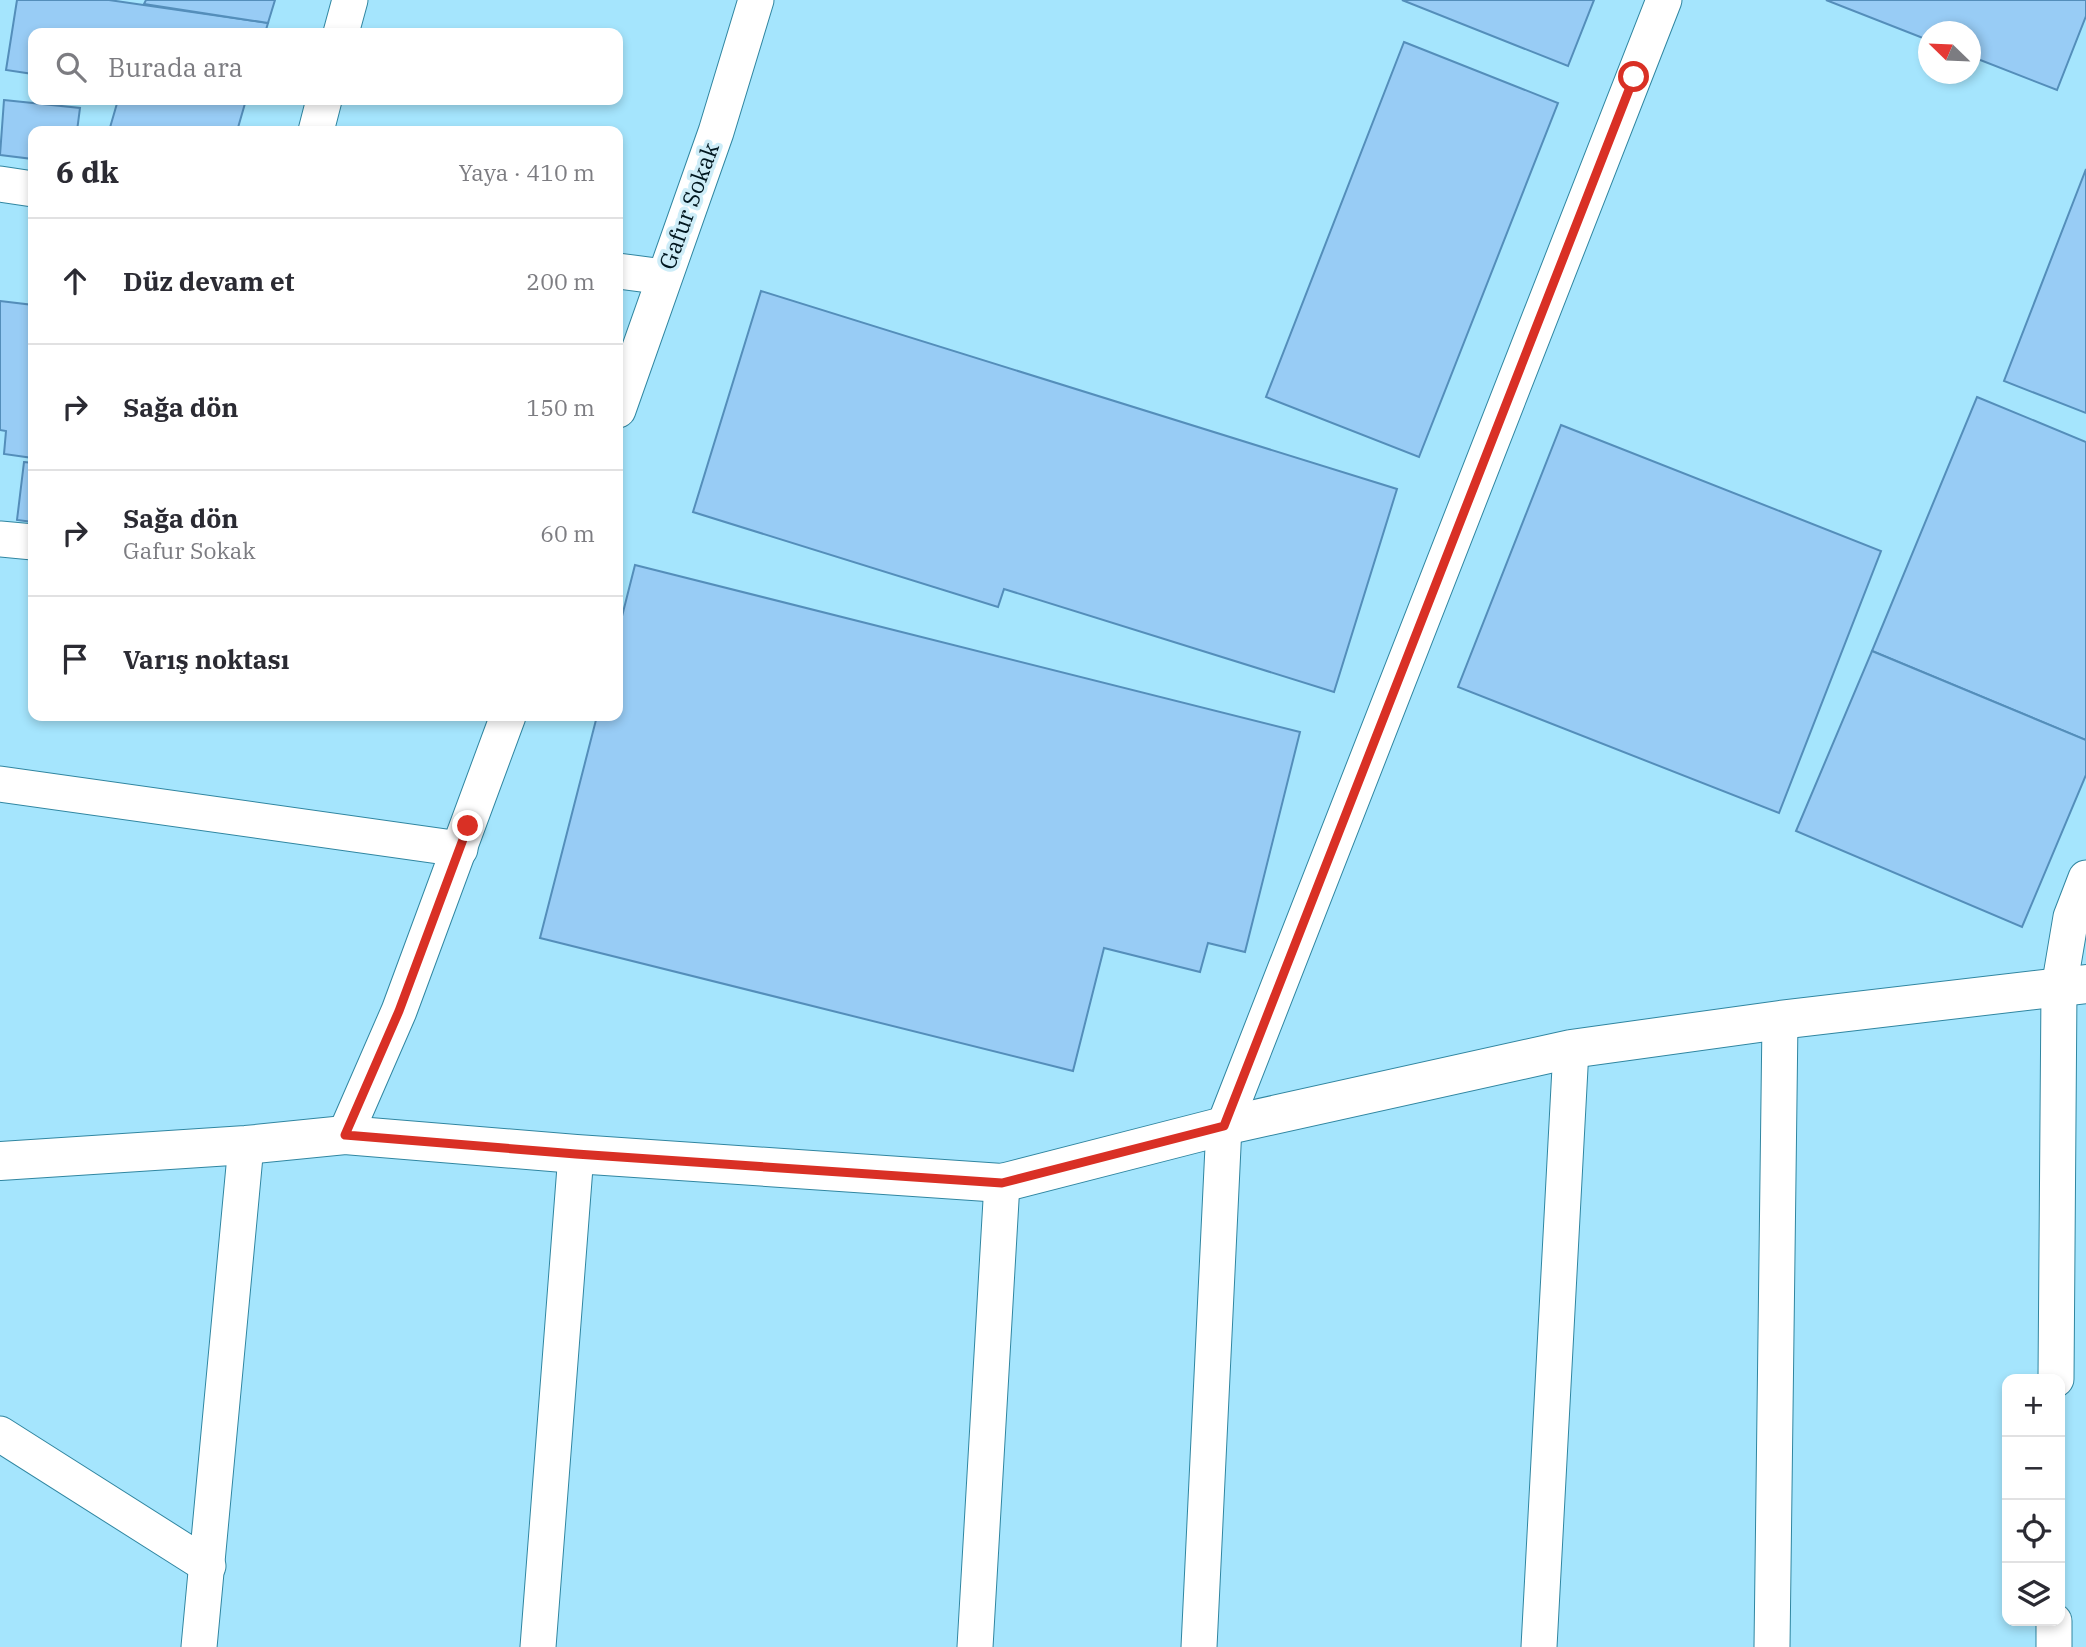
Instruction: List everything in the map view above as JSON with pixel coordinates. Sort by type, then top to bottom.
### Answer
[{"type":"street","points":[[342,28],[350,0]]},
{"type":"street","name":"Gafur Sokak","points":[[623,396],[716,132],[756,0]]},
{"type":"street","points":[[1199,1647],[1224,1126],[1664,0]]},
{"type":"street","points":[[317,126],[323,105]]},
{"type":"street","points":[[0,184],[28,188]]},
{"type":"street","points":[[623,272],[664,277]]},
{"type":"street","points":[[0,539],[28,542]]},
{"type":"street","points":[[345,1135],[399,1011],[506,721]]},
{"type":"street","points":[[0,784],[460,849]]},
{"type":"street","points":[[2056,1374],[2072,986],[2071,917],[2086,878]]},
{"type":"street","points":[[0,1161],[246,1145],[345,1135],[576,1154],[1002,1183],[1224,1126],[1571,1049],[1780,1020],[2072,986]]},
{"type":"street","points":[[1772,1647],[1780,1020]]},
{"type":"street","points":[[1539,1647],[1571,1049]]},
{"type":"street","points":[[199,1647],[246,1145]]},
{"type":"street","points":[[538,1647],[576,1154]]},
{"type":"street","points":[[975,1647],[1002,1183]]},
{"type":"street","points":[[0,1434],[208,1566]]},
{"type":"street","points":[[2054,1626],[2054,1647]]},
{"type":"building","points":[[17,0],[109,0],[268,23],[266,28],[28,28],[28,73],[6,70]]},
{"type":"building","points":[[146,0],[275,0],[268,23],[144,4]]},
{"type":"building","points":[[1402,0],[1594,0],[1568,66]]},
{"type":"building","points":[[1826,0],[2086,0],[2086,16],[2057,90],[1981,60],[1981,21],[1918,21],[1918,36]]},
{"type":"building","points":[[1404,42],[1558,103],[1419,457],[1266,397]]},
{"type":"building","points":[[4,100],[28,103],[28,105],[80,108],[78,126],[28,126],[28,158],[0,155]]},
{"type":"building","points":[[117,105],[245,105],[238,126],[110,126]]},
{"type":"building","points":[[2086,169],[2086,413],[2004,381]]},
{"type":"building","points":[[761,291],[1397,489],[1334,692],[1004,589],[998,607],[693,512]]},
{"type":"building","points":[[0,301],[28,304],[28,457],[4,454],[6,431],[0,430]]},
{"type":"building","points":[[1977,397],[2086,442],[2086,740],[1872,651]]},
{"type":"building","points":[[1561,425],[1881,551],[1779,813],[1458,687]]},
{"type":"building","points":[[24,462],[28,462],[28,521],[17,520]]},
{"type":"building","points":[[635,565],[1300,732],[1245,952],[1208,943],[1200,972],[1104,948],[1073,1071],[540,938],[596,721],[623,721],[623,612]]},
{"type":"building","points":[[1872,651],[2086,740],[2086,775],[2022,927],[1796,831]]},
{"type":"route","points":[[468,826],[399,1011],[345,1135],[576,1154],[1002,1183],[1224,1126],[1634,77]]}]
